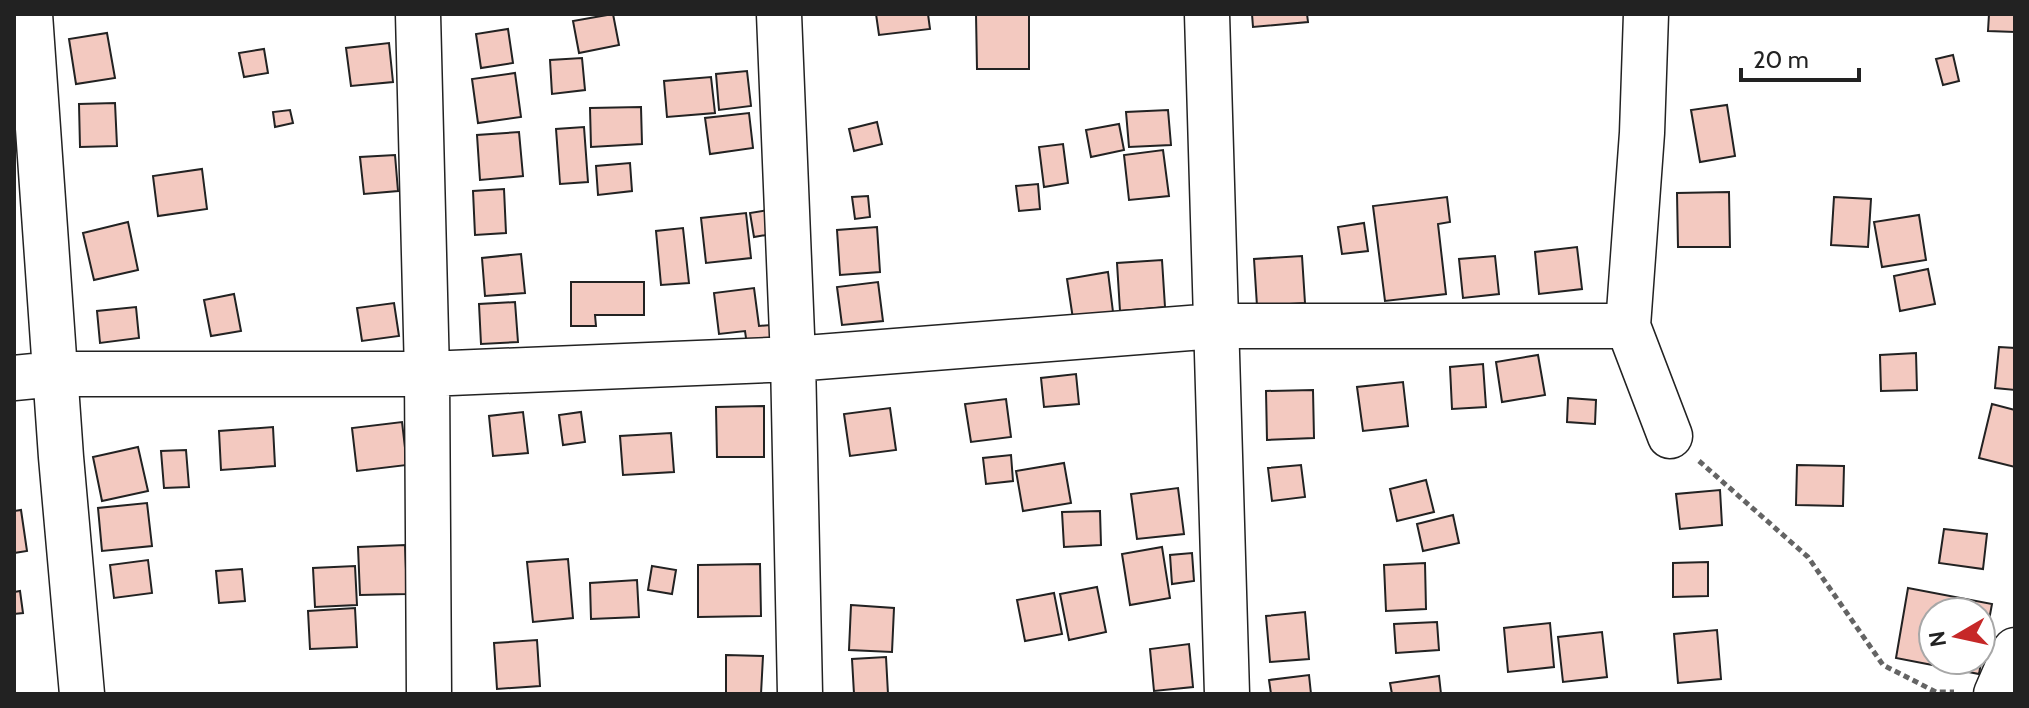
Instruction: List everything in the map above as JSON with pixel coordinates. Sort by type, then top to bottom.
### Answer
[{"type":"street","points":[[30,14],[34,376],[82,694]]},
{"type":"street","points":[[418,14],[427,374],[429,694]]},
{"type":"street","points":[[779,14],[793,359],[800,694]]},
{"type":"street","points":[[1207,14],[1227,694]]},
{"type":"street","points":[[1646,14],[1642,133],[1628,326],[1670,436]]},
{"type":"street","points":[[34,376],[427,374],[793,359],[1215,326],[1628,326]]},
{"type":"street","points":[[1997,692],[2015,650]]},
{"type":"path","points":[[1670,436],[1808,557],[1883,665],[1936,692],[1997,692]]},
{"type":"building","points":[[613,14],[619,45],[579,53],[573,21]]},
{"type":"building","points":[[876,14],[928,14],[930,29],[879,35]]},
{"type":"building","points":[[976,14],[1029,14],[1029,69],[977,69]]},
{"type":"building","points":[[1252,14],[1307,14],[1308,22],[1253,27]]},
{"type":"building","points":[[1989,14],[2015,14],[2015,32],[1988,31]]},
{"type":"building","points":[[508,29],[513,63],[481,68],[476,34]]},
{"type":"building","points":[[107,33],[115,78],[76,84],[69,39]]},
{"type":"building","points":[[389,43],[393,82],[351,86],[346,48]]},
{"type":"building","points":[[264,49],[268,73],[244,77],[239,53]]},
{"type":"building","points":[[1953,55],[1959,81],[1943,85],[1936,59]]},
{"type":"building","points":[[582,58],[585,90],[552,94],[550,60]]},
{"type":"building","points":[[747,71],[751,106],[719,110],[716,74]]},
{"type":"building","points":[[515,73],[521,117],[478,123],[472,79]]},
{"type":"building","points":[[711,77],[715,113],[667,117],[664,81]]},
{"type":"building","points":[[115,103],[117,146],[80,147],[79,104]]},
{"type":"building","points":[[1727,105],[1735,156],[1700,162],[1691,110]]},
{"type":"building","points":[[641,107],[642,144],[591,147],[590,108]]},
{"type":"building","points":[[290,110],[293,123],[275,127],[273,112]]},
{"type":"building","points":[[1168,110],[1171,145],[1129,147],[1126,112]]},
{"type":"building","points":[[749,113],[753,148],[710,154],[705,118]]},
{"type":"building","points":[[877,122],[882,144],[854,151],[849,129]]},
{"type":"building","points":[[1119,124],[1124,150],[1091,157],[1086,130]]},
{"type":"building","points":[[584,127],[588,182],[560,184],[556,129]]},
{"type":"building","points":[[519,132],[523,176],[480,180],[477,135]]},
{"type":"building","points":[[1063,144],[1068,183],[1044,187],[1039,147]]},
{"type":"building","points":[[1163,150],[1169,196],[1129,200],[1124,155]]},
{"type":"building","points":[[395,155],[398,191],[364,194],[360,157]]},
{"type":"building","points":[[630,163],[632,191],[598,195],[596,166]]},
{"type":"building","points":[[202,169],[207,209],[158,216],[153,176]]},
{"type":"building","points":[[1038,184],[1040,209],[1019,211],[1016,186]]},
{"type":"building","points":[[504,189],[506,233],[475,235],[473,191]]},
{"type":"building","points":[[1729,192],[1730,247],[1678,247],[1677,193]]},
{"type":"building","points":[[868,196],[870,217],[855,219],[852,197]]},
{"type":"building","points":[[1447,197],[1450,222],[1438,224],[1446,294],[1385,301],[1373,206]]},
{"type":"building","points":[[1834,197],[1871,199],[1868,247],[1831,245]]},
{"type":"building","points":[[774,209],[778,233],[754,237],[750,213]]},
{"type":"building","points":[[746,213],[751,258],[706,263],[701,218]]},
{"type":"building","points":[[1919,215],[1926,260],[1882,267],[1874,222]]},
{"type":"building","points":[[128,222],[138,270],[94,280],[83,233]]},
{"type":"building","points":[[1364,223],[1368,251],[1342,254],[1338,227]]},
{"type":"building","points":[[877,227],[880,272],[840,275],[837,230]]},
{"type":"building","points":[[683,228],[689,283],[661,285],[656,231]]},
{"type":"building","points":[[1577,247],[1582,289],[1539,294],[1535,252]]},
{"type":"building","points":[[521,254],[525,293],[485,296],[482,258]]},
{"type":"building","points":[[1302,256],[1305,303],[1257,306],[1254,259]]},
{"type":"building","points":[[1495,256],[1499,294],[1463,298],[1459,259]]},
{"type":"building","points":[[1162,260],[1165,307],[1120,311],[1117,263]]},
{"type":"building","points":[[1928,269],[1935,304],[1900,311],[1894,276]]},
{"type":"building","points":[[1108,272],[1113,312],[1073,319],[1067,279]]},
{"type":"building","points":[[571,282],[644,282],[644,315],[595,315],[596,326],[571,326]]},
{"type":"building","points":[[878,282],[883,321],[842,325],[837,287]]},
{"type":"building","points":[[754,288],[759,326],[771,325],[773,342],[747,345],[745,331],[719,334],[714,293]]},
{"type":"building","points":[[234,294],[241,331],[211,336],[204,300]]},
{"type":"building","points":[[515,302],[518,342],[481,344],[479,304]]},
{"type":"building","points":[[394,303],[399,336],[362,341],[357,308]]},
{"type":"building","points":[[136,307],[139,338],[100,343],[97,311]]},
{"type":"building","points":[[1999,347],[2015,348],[2015,390],[1995,388]]},
{"type":"building","points":[[1916,353],[1917,390],[1881,391],[1880,355]]},
{"type":"building","points":[[1538,355],[1545,395],[1502,402],[1496,362]]},
{"type":"building","points":[[1483,364],[1486,407],[1452,409],[1450,367]]},
{"type":"building","points":[[1076,374],[1079,404],[1044,407],[1041,378]]},
{"type":"building","points":[[1403,382],[1408,426],[1363,431],[1357,387]]},
{"type":"building","points":[[1313,390],[1314,438],[1267,440],[1266,391]]},
{"type":"building","points":[[1568,398],[1596,400],[1595,424],[1567,422]]},
{"type":"building","points":[[1006,399],[1011,437],[971,442],[965,404]]},
{"type":"building","points":[[1992,404],[2015,410],[2015,467],[1979,458]]},
{"type":"building","points":[[764,406],[764,457],[717,457],[716,407]]},
{"type":"building","points":[[890,408],[896,450],[850,456],[844,414]]},
{"type":"building","points":[[523,412],[528,453],[493,456],[489,416]]},
{"type":"building","points":[[581,412],[585,442],[563,445],[559,415]]},
{"type":"building","points":[[402,422],[407,465],[357,471],[352,428]]},
{"type":"building","points":[[273,427],[275,466],[221,470],[219,431]]},
{"type":"building","points":[[671,433],[674,472],[623,475],[620,436]]},
{"type":"building","points":[[138,447],[148,491],[102,501],[93,457]]},
{"type":"building","points":[[186,450],[189,487],[164,488],[161,451]]},
{"type":"building","points":[[1011,455],[1013,481],[986,484],[983,458]]},
{"type":"building","points":[[1064,463],[1071,503],[1023,511],[1016,471]]},
{"type":"building","points":[[1301,465],[1305,497],[1272,501],[1268,468]]},
{"type":"building","points":[[1797,465],[1844,466],[1843,506],[1796,505]]},
{"type":"building","points":[[1426,480],[1434,512],[1397,521],[1390,489]]},
{"type":"building","points":[[1178,488],[1184,534],[1137,539],[1131,494]]},
{"type":"building","points":[[1720,490],[1722,525],[1680,529],[1676,494]]},
{"type":"building","points":[[147,503],[152,546],[102,551],[98,508]]},
{"type":"building","points":[[21,510],[27,551],[14,553],[14,511]]},
{"type":"building","points":[[1100,511],[1101,545],[1064,547],[1062,512]]},
{"type":"building","points":[[1453,515],[1459,543],[1423,551],[1417,524]]},
{"type":"building","points":[[1944,529],[1987,534],[1983,569],[1939,563]]},
{"type":"building","points":[[405,545],[407,594],[360,595],[358,547]]},
{"type":"building","points":[[1162,547],[1170,598],[1130,605],[1122,554]]},
{"type":"building","points":[[1192,553],[1194,581],[1172,584],[1170,555]]},
{"type":"building","points":[[568,559],[573,618],[533,622],[527,562]]},
{"type":"building","points":[[148,560],[152,593],[114,598],[110,565]]},
{"type":"building","points":[[1708,562],[1708,596],[1673,597],[1673,563]]},
{"type":"building","points":[[1425,563],[1426,609],[1386,611],[1384,565]]},
{"type":"building","points":[[760,564],[761,616],[698,617],[698,565]]},
{"type":"building","points":[[355,566],[357,605],[315,607],[313,568]]},
{"type":"building","points":[[652,566],[676,570],[672,594],[648,590]]},
{"type":"building","points":[[242,569],[245,601],[219,603],[216,571]]},
{"type":"building","points":[[637,580],[639,617],[591,619],[590,583]]},
{"type":"building","points":[[1097,587],[1106,632],[1069,640],[1060,594]]},
{"type":"building","points":[[1908,588],[1950,596],[1917,596],[1917,662],[1896,658]]},
{"type":"building","points":[[20,591],[23,613],[14,614],[14,592]]},
{"type":"building","points":[[1054,593],[1062,634],[1025,641],[1017,600]]},
{"type":"building","points":[[851,605],[894,608],[892,652],[849,650]]},
{"type":"building","points":[[355,608],[357,647],[310,649],[308,611]]},
{"type":"building","points":[[1305,612],[1309,659],[1270,662],[1266,616]]},
{"type":"building","points":[[1437,622],[1439,650],[1396,653],[1394,624]]},
{"type":"building","points":[[1550,623],[1554,667],[1508,672],[1504,628]]},
{"type":"building","points":[[1717,630],[1721,679],[1678,683],[1674,634]]},
{"type":"building","points":[[1602,632],[1607,677],[1563,682],[1558,637]]},
{"type":"building","points":[[537,640],[540,686],[497,689],[494,643]]},
{"type":"building","points":[[1189,644],[1193,687],[1154,691],[1150,649]]},
{"type":"building","points":[[726,655],[763,656],[761,694],[726,694]]},
{"type":"building","points":[[886,657],[888,694],[854,694],[852,659]]},
{"type":"building","points":[[1309,675],[1311,694],[1271,694],[1269,680]]},
{"type":"building","points":[[1439,676],[1441,694],[1392,694],[1390,683]]}]
